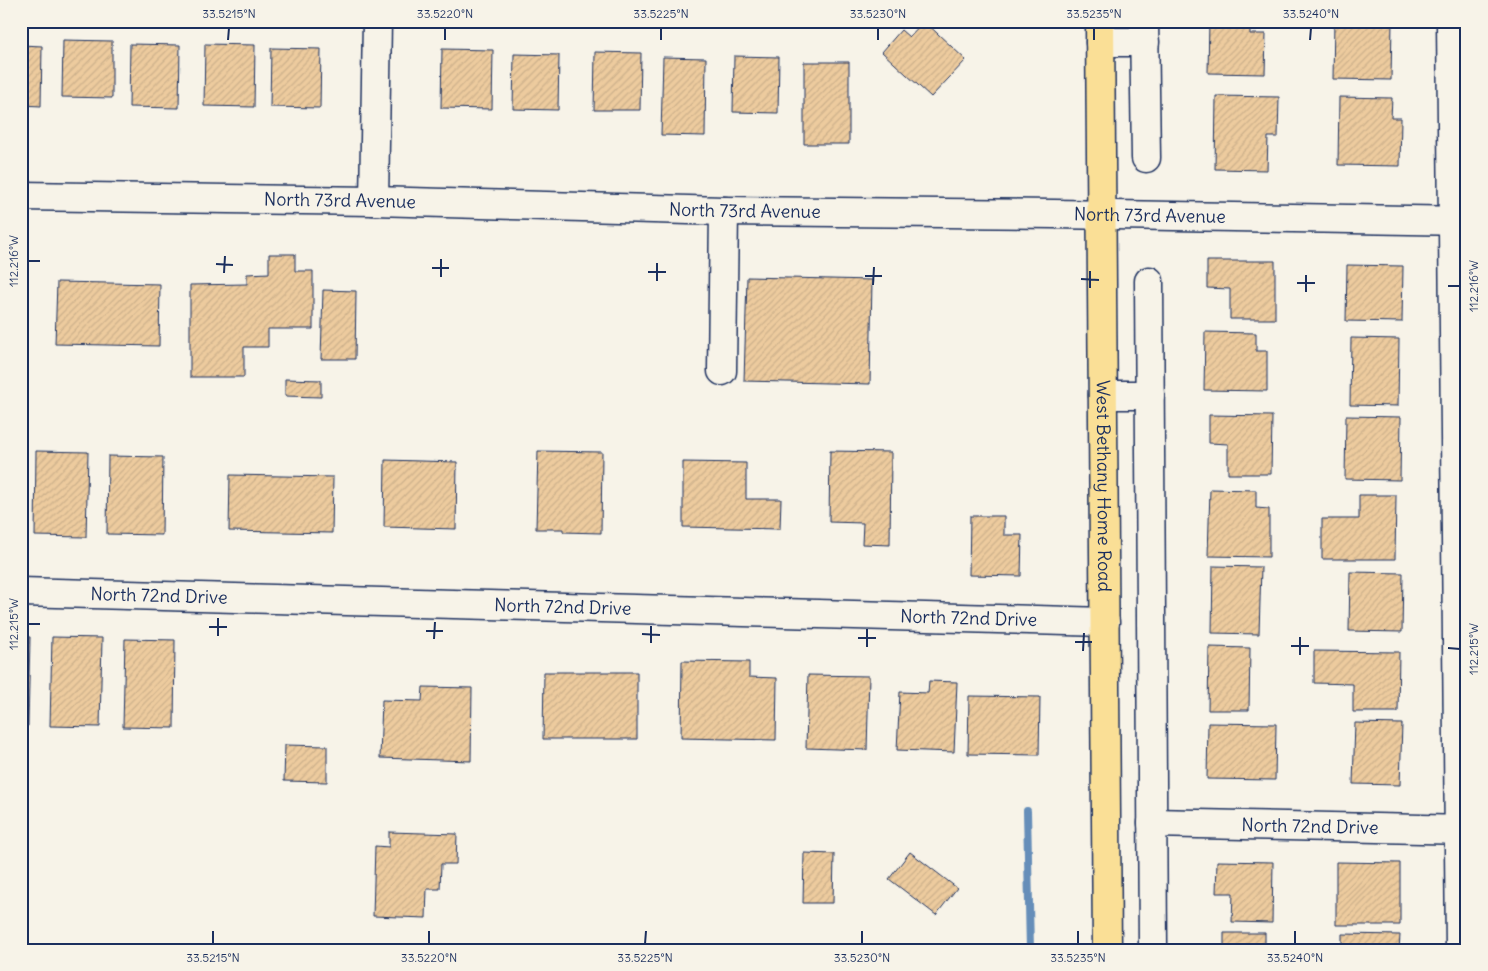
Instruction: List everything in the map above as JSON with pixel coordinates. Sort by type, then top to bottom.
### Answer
[{"type":"main road","name":"West Bethany Home Road","points":[[1100,32],[1107,950]]},
{"type":"street","points":[[374,201],[377,21]]},
{"type":"street","points":[[1451,21],[1460,221],[1463,830],[1460,950]]},
{"type":"street","points":[[1100,32],[1144,31],[1146,158]]},
{"type":"street","name":"North 73rd Avenue","points":[[21,196],[374,201],[724,211],[1102,214],[1460,221]]},
{"type":"street","points":[[722,371],[724,211]]},
{"type":"street","points":[[1149,281],[1153,950]]},
{"type":"street","points":[[1102,395],[1150,395]]},
{"type":"street","name":"North 72nd Drive","points":[[21,592],[1105,622]]},
{"type":"street","name":"North 72nd Drive","points":[[1152,823],[1463,830]]},
{"type":"building","points":[[924,21],[966,60],[931,97],[882,52],[901,30],[909,37]]},
{"type":"building","points":[[1209,21],[1250,21],[1250,34],[1266,34],[1265,74],[1208,73]]},
{"type":"building","points":[[1334,21],[1392,21],[1391,80],[1333,79]]},
{"type":"building","points":[[63,40],[112,41],[112,98],[62,97]]},
{"type":"building","points":[[130,44],[180,45],[179,108],[129,107]]},
{"type":"building","points":[[205,44],[255,45],[254,107],[204,106]]},
{"type":"building","points":[[21,45],[42,46],[41,106],[21,105]]},
{"type":"building","points":[[271,48],[321,49],[320,108],[270,107]]},
{"type":"building","points":[[442,49],[493,50],[492,109],[441,108]]},
{"type":"building","points":[[595,52],[641,53],[640,110],[594,110]]},
{"type":"building","points":[[514,54],[559,55],[558,110],[513,109]]},
{"type":"building","points":[[734,56],[779,57],[778,113],[733,112]]},
{"type":"building","points":[[663,57],[706,58],[705,136],[661,135]]},
{"type":"building","points":[[804,62],[849,62],[849,144],[804,144]]},
{"type":"building","points":[[1216,96],[1279,97],[1278,137],[1268,137],[1267,170],[1215,169]]},
{"type":"building","points":[[1339,97],[1392,98],[1391,118],[1401,118],[1400,166],[1338,165]]},
{"type":"building","points":[[269,254],[295,254],[295,271],[313,271],[313,329],[268,329],[268,347],[244,347],[244,377],[190,377],[190,285],[247,284],[247,274],[269,273]]},
{"type":"building","points":[[1207,261],[1275,261],[1275,319],[1230,319],[1230,289],[1207,288]]},
{"type":"building","points":[[1347,265],[1403,266],[1402,322],[1346,321]]},
{"type":"building","points":[[747,277],[872,280],[870,384],[744,381]]},
{"type":"building","points":[[57,282],[160,284],[159,346],[55,344]]},
{"type":"building","points":[[323,290],[356,291],[355,359],[321,359]]},
{"type":"building","points":[[1205,332],[1256,333],[1256,351],[1267,351],[1267,391],[1204,390]]},
{"type":"building","points":[[1351,338],[1399,339],[1398,406],[1350,405]]},
{"type":"building","points":[[285,379],[321,380],[321,397],[285,396]]},
{"type":"building","points":[[1209,415],[1272,416],[1271,474],[1228,474],[1228,444],[1209,443]]},
{"type":"building","points":[[1346,416],[1401,417],[1400,480],[1345,479]]},
{"type":"building","points":[[36,451],[88,452],[86,537],[35,536]]},
{"type":"building","points":[[538,451],[602,452],[601,533],[563,532],[563,529],[536,529]]},
{"type":"building","points":[[830,451],[891,452],[890,545],[862,544],[863,523],[829,522]]},
{"type":"building","points":[[108,456],[163,457],[162,535],[107,534]]},
{"type":"building","points":[[385,460],[457,462],[456,529],[384,527]]},
{"type":"building","points":[[683,462],[746,463],[746,499],[781,499],[780,529],[683,527]]},
{"type":"building","points":[[230,475],[333,477],[332,533],[229,531]]},
{"type":"building","points":[[1210,489],[1256,490],[1256,508],[1269,509],[1269,557],[1208,556]]},
{"type":"building","points":[[1359,495],[1396,495],[1395,559],[1322,559],[1322,519],[1359,519]]},
{"type":"building","points":[[970,516],[1004,516],[1004,535],[1022,535],[1021,576],[969,575]]},
{"type":"building","points":[[1213,566],[1261,567],[1259,634],[1212,633]]},
{"type":"building","points":[[1350,572],[1403,573],[1402,632],[1349,631]]},
{"type":"building","points":[[21,636],[30,637],[28,726],[21,726]]},
{"type":"building","points":[[52,637],[102,638],[100,727],[50,726]]},
{"type":"building","points":[[125,639],[175,640],[174,728],[123,727]]},
{"type":"building","points":[[1209,647],[1250,648],[1249,710],[1208,710]]},
{"type":"building","points":[[1314,651],[1399,652],[1398,712],[1353,712],[1353,684],[1314,683]]},
{"type":"building","points":[[682,661],[749,662],[749,677],[777,678],[776,740],[681,738]]},
{"type":"building","points":[[544,672],[637,672],[637,739],[543,739]]},
{"type":"building","points":[[808,675],[869,676],[867,750],[806,748]]},
{"type":"building","points":[[929,681],[957,682],[954,752],[897,750],[900,692],[928,693]]},
{"type":"building","points":[[423,687],[472,688],[471,761],[380,758],[382,700],[422,701]]},
{"type":"building","points":[[969,696],[1040,697],[1039,755],[968,754]]},
{"type":"building","points":[[1208,723],[1276,724],[1275,780],[1207,779]]},
{"type":"building","points":[[1355,723],[1402,724],[1400,785],[1353,784]]},
{"type":"building","points":[[285,745],[327,746],[327,782],[284,781]]},
{"type":"building","points":[[389,832],[457,834],[456,864],[441,864],[440,889],[427,889],[426,918],[373,916],[375,846],[389,847]]},
{"type":"building","points":[[910,852],[957,888],[936,915],[889,879]]},
{"type":"building","points":[[804,853],[834,854],[833,903],[803,903]]},
{"type":"building","points":[[1217,861],[1273,862],[1272,923],[1232,922],[1233,893],[1216,893]]},
{"type":"building","points":[[1336,862],[1400,863],[1400,925],[1336,925]]},
{"type":"building","points":[[1224,933],[1265,933],[1265,950],[1224,950]]},
{"type":"building","points":[[1342,934],[1400,935],[1399,950],[1342,950]]},
{"type":"waterway","points":[[1027,811],[1030,950]]}]
